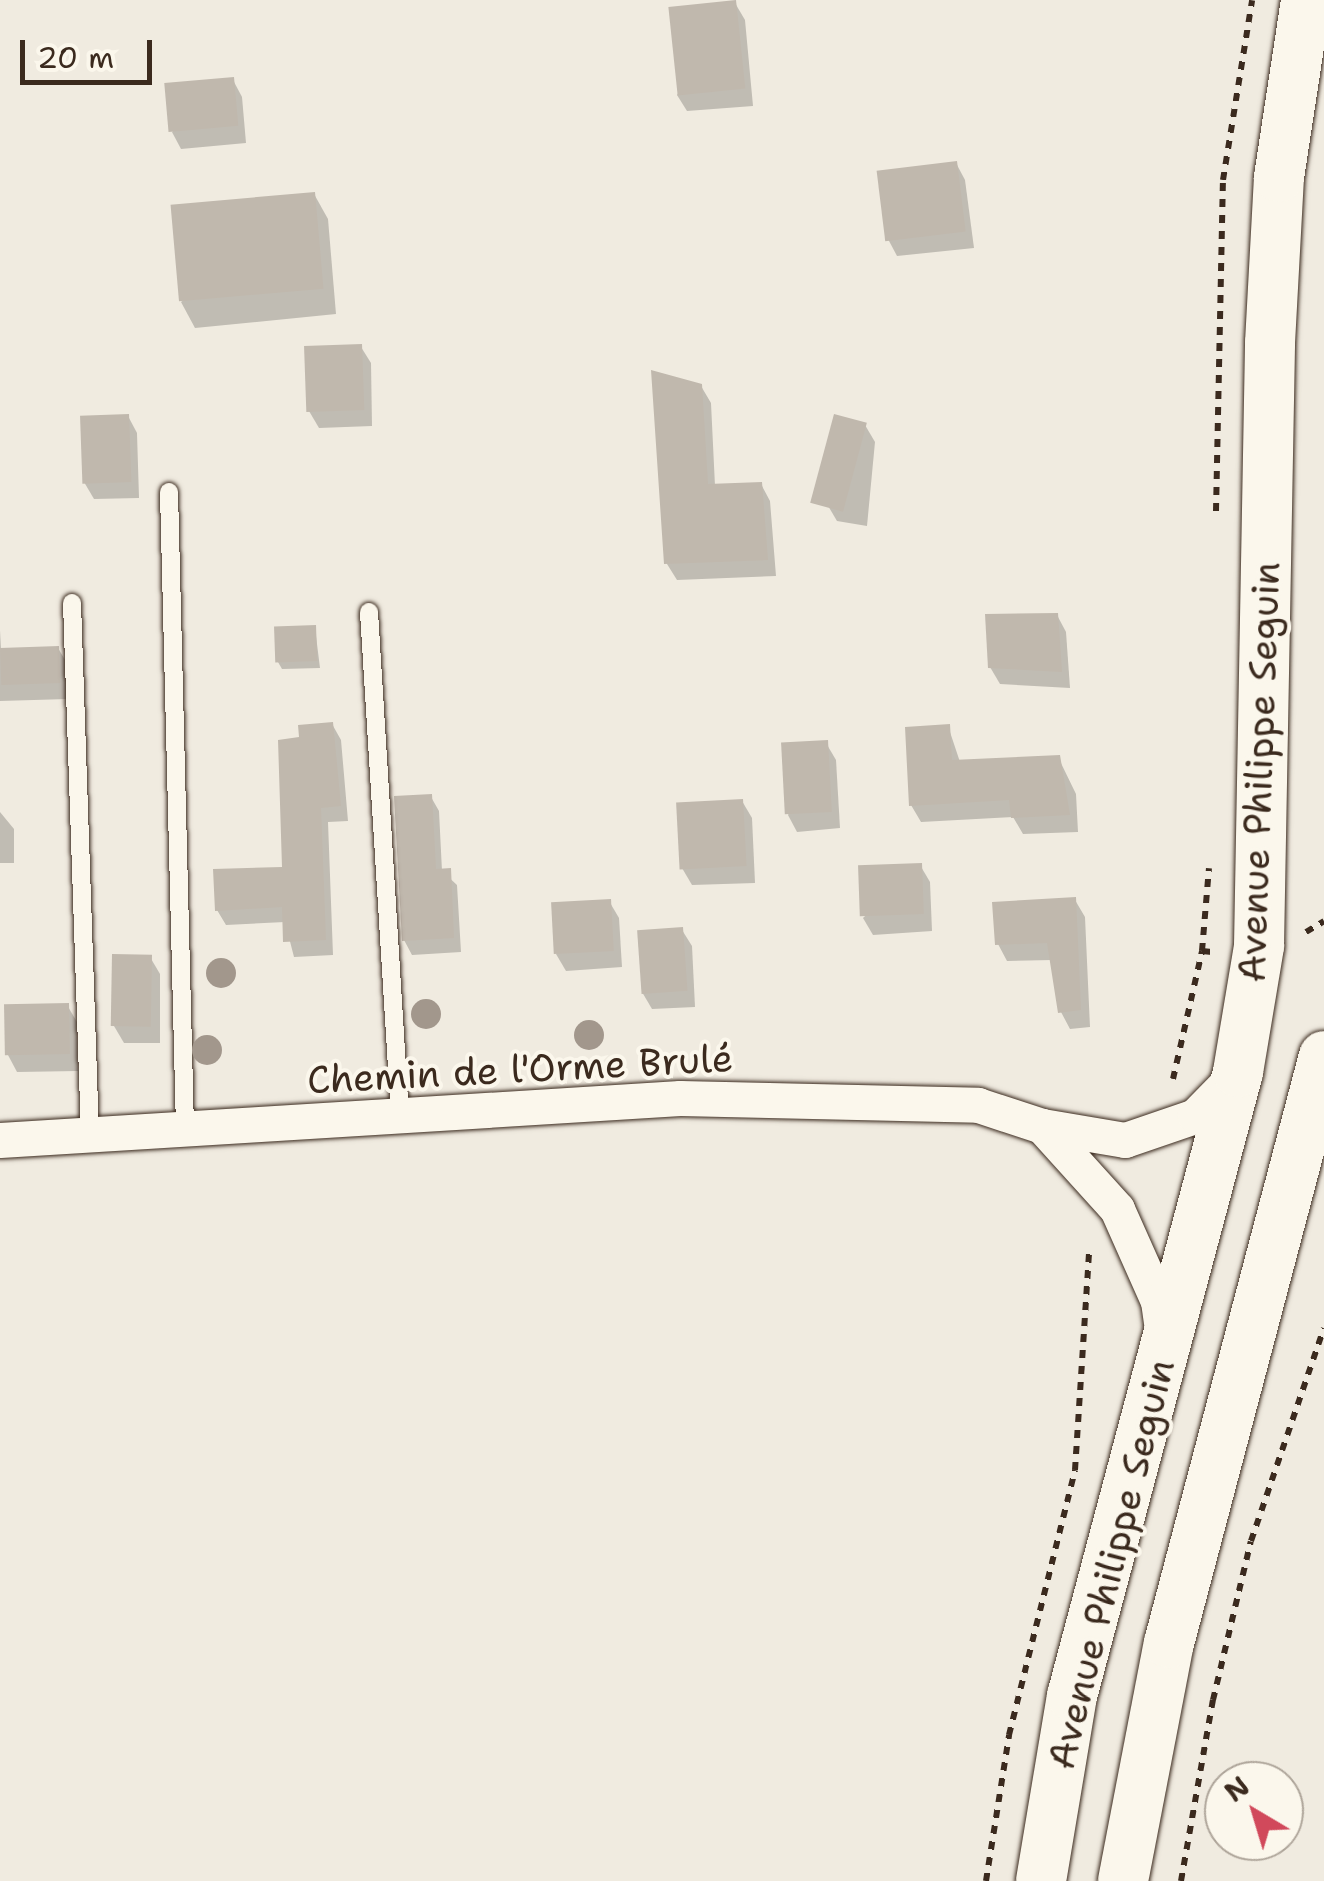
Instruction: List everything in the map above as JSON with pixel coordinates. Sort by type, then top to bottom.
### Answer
[{"type":"main road","name":"Avenue Philippe Seguin","points":[[1041,1881],[1072,1696],[1238,1072],[1259,946],[1266,787],[1270,344],[1278,195],[1306,0]]},
{"type":"main road","name":"Avenue Philippe Seguin","points":[[1122,1881],[1181,1592],[1311,1156],[1324,1056]]},
{"type":"street","name":"Chemin de l'Orme Brulé","points":[[0,1140],[680,1098],[978,1105],[1042,1126],[1124,1140],[1150,1136],[1195,1116],[1238,1072]]},
{"type":"street","points":[[1042,1126],[1122,1218],[1158,1301],[1165,1349]]},
{"type":"lane","points":[[169,492],[185,1129]]},
{"type":"lane","points":[[72,603],[90,1135]]},
{"type":"lane","points":[[369,612],[400,1116]]},
{"type":"path","points":[[986,1881],[1009,1735],[1075,1470],[1090,1243],[1122,1218]]},
{"type":"path","points":[[1181,1881],[1212,1700],[1251,1540],[1324,1328]]},
{"type":"building","points":[[736,0],[745,89],[678,96],[668,7]]},
{"type":"building","points":[[234,77],[238,126],[169,132],[164,83]]},
{"type":"building","points":[[957,161],[966,231],[885,241],[877,171]]},
{"type":"building","points":[[315,192],[323,289],[179,301],[171,205]]},
{"type":"building","points":[[362,344],[364,410],[306,412],[304,346]]},
{"type":"building","points":[[651,370],[702,384],[708,484],[762,482],[768,560],[664,564]]},
{"type":"building","points":[[129,414],[131,482],[82,484],[80,416]]},
{"type":"building","points":[[834,414],[867,423],[843,512],[810,503]]},
{"type":"building","points":[[1058,613],[1062,672],[988,668],[985,614]]},
{"type":"building","points":[[316,625],[317,661],[275,662],[274,626]]},
{"type":"building","points":[[59,646],[60,683],[1,685],[0,648]]},
{"type":"building","points":[[333,722],[341,806],[321,808],[326,940],[283,942],[282,907],[215,911],[213,869],[282,867],[278,740],[299,737],[298,725]]},
{"type":"building","points":[[950,724],[952,760],[1060,755],[1070,815],[1011,818],[1009,800],[909,806],[905,727]]},
{"type":"building","points":[[828,740],[832,812],[785,814],[781,742]]},
{"type":"building","points":[[432,794],[436,869],[451,868],[454,938],[402,941],[394,796]]},
{"type":"building","points":[[743,799],[747,866],[680,869],[676,803]]},
{"type":"building","points":[[922,863],[924,914],[860,916],[858,865]]},
{"type":"building","points":[[1076,897],[1081,1010],[1058,1013],[1047,943],[995,945],[992,902]]},
{"type":"building","points":[[611,899],[614,951],[554,954],[551,902]]},
{"type":"building","points":[[683,927],[687,991],[642,994],[637,930]]},
{"type":"building","points":[[112,954],[152,955],[151,1027],[111,1026]]},
{"type":"building","points":[[69,1003],[70,1054],[5,1055],[4,1004]]}]
